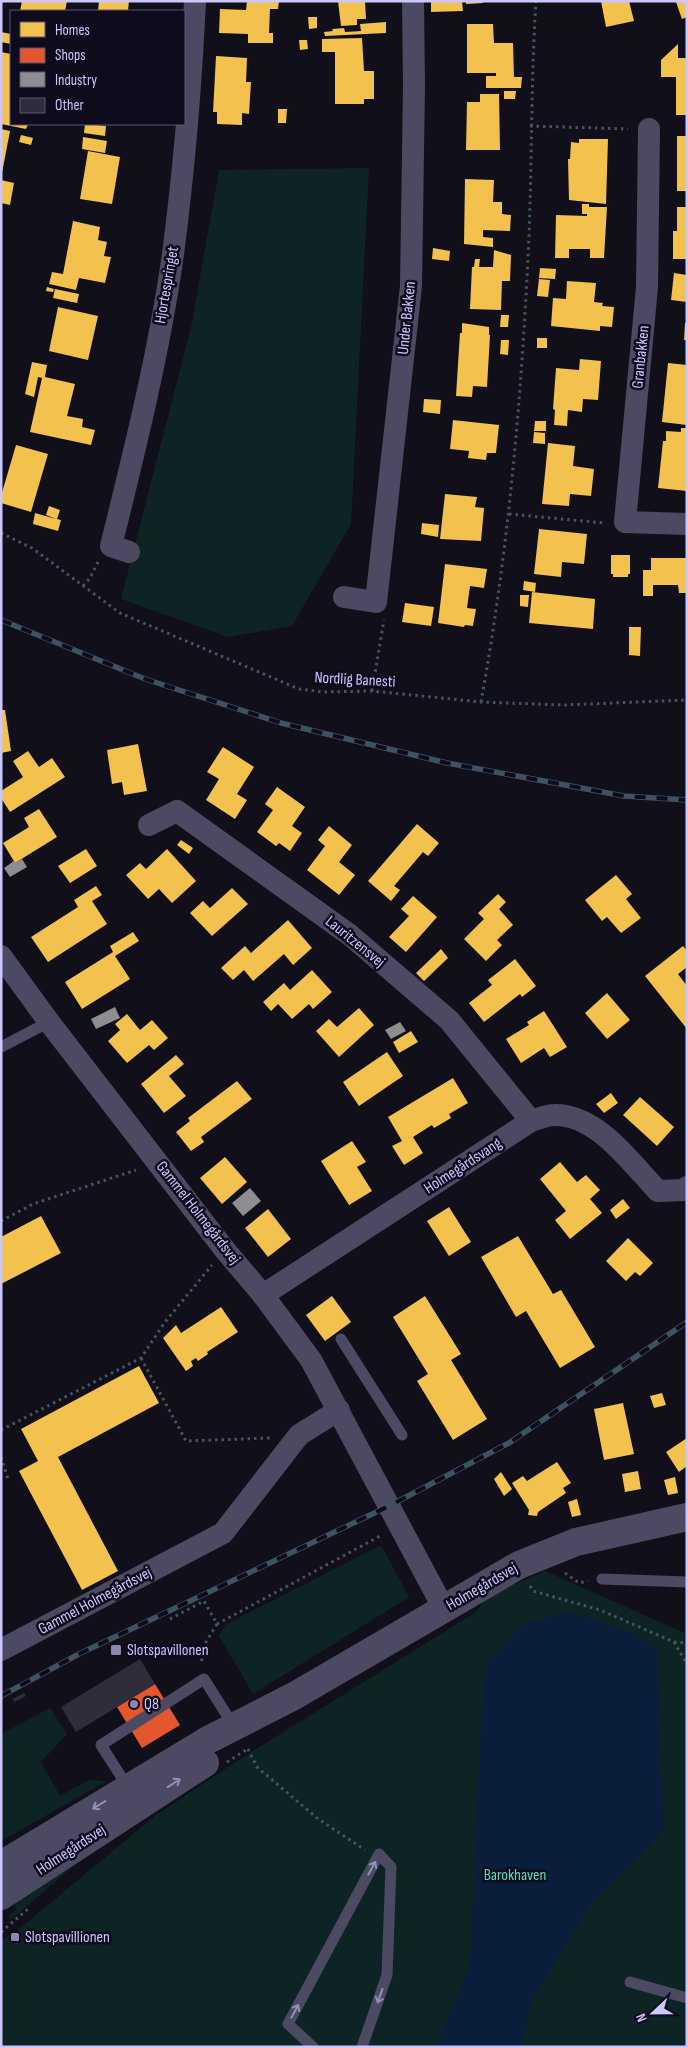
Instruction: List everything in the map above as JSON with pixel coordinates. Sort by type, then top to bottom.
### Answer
[{"type":"street","name":"Hjortespringet","points":[[120,549],[173,255],[190,106],[195,1]]},
{"type":"street","name":"Under Bakken","points":[[376,602],[411,286],[414,84],[413,1]]},
{"type":"street","name":"Granbakken","points":[[649,129],[648,287],[625,522],[687,524]]},
{"type":"street","points":[[344,597],[376,602]]},
{"type":"street","name":"Lauritzensvej","points":[[149,825],[177,811],[350,935],[449,1020],[531,1122]]},
{"type":"street","name":"Gammel Holmegårdsvej","points":[[1,956],[49,1022],[263,1295],[311,1360],[444,1609]]},
{"type":"street","name":"Holmegårdsvang","points":[[263,1295],[531,1122],[553,1115],[575,1118],[601,1131],[658,1191],[683,1190],[687,1187]]},
{"type":"street","name":"Gammel Holmegårdsvej","points":[[1,1650],[223,1533],[300,1435],[339,1410]]},
{"type":"street","name":"Holmegårdsvej","points":[[1,1896],[208,1740],[241,1738],[294,1696],[519,1565],[576,1542],[687,1517]]},
{"type":"street","name":"Holmegårdsvej","points":[[1,1865],[134,1796]]},
{"type":"lane","points":[[1,1047],[49,1022]]},
{"type":"lane","points":[[340,1340],[402,1435]]},
{"type":"lane","points":[[602,1579],[687,1582]]},
{"type":"lane","points":[[134,1796],[101,1745],[204,1679],[241,1738]]},
{"type":"lane","points":[[313,2047],[288,2024],[379,1854],[391,1867],[387,1974],[362,2047]]},
{"type":"lane","points":[[630,1982],[687,1998]]},
{"type":"path","points":[[481,702],[491,648],[509,514],[522,360],[529,234],[530,126],[536,1]]},
{"type":"path","points":[[530,126],[649,129]]},
{"type":"path","points":[[509,514],[593,523]]},
{"type":"path","name":"Nordlig Banesti","points":[[1,533],[32,548],[120,613],[300,689],[323,692],[372,691],[481,702],[564,705],[687,700]]},
{"type":"path","points":[[83,586],[90,578],[100,557],[120,549]]},
{"type":"path","points":[[372,691],[384,621],[376,602]]},
{"type":"path","points":[[1,1221],[33,1204],[160,1164]]},
{"type":"path","points":[[1,1430],[141,1358],[165,1322],[226,1250]]},
{"type":"path","points":[[141,1358],[186,1441],[273,1437]]},
{"type":"path","points":[[1,1457],[8,1479]]},
{"type":"path","points":[[204,1679],[201,1650],[217,1624],[400,1526]]},
{"type":"path","points":[[553,1550],[565,1574],[579,1582],[602,1579]]},
{"type":"path","points":[[533,1591],[600,1610],[674,1642],[687,1643]]},
{"type":"path","points":[[170,1619],[204,1601],[217,1624]]},
{"type":"path","points":[[674,1642],[687,1664]]},
{"type":"path","points":[[241,1738],[257,1767],[317,1818],[377,1858]]},
{"type":"green space","points":[[369,168],[351,524],[292,626],[228,637],[121,599],[192,323],[219,170]]},
{"type":"green space","points":[[381,1545],[409,1597],[253,1694],[219,1636],[225,1625]]},
{"type":"green space","name":"Barokhaven","points":[[545,1571],[687,1634],[687,2047],[1,2047],[1,1940],[9,1936],[12,1940],[21,1935],[18,1930],[156,1815],[248,1754],[476,1612],[488,1596]]},
{"type":"green space","points":[[50,1708],[67,1734],[41,1762],[60,1796],[89,1780],[107,1781],[1,1841],[1,1734]]},
{"type":"green space","points":[[76,1864],[11,1919],[8,1916],[17,1909],[14,1905],[47,1878]]},
{"type":"water","points":[[569,1612],[639,1636],[657,1651],[664,1831],[592,1902],[532,2000],[521,2047],[437,2047],[470,1964],[482,1709],[488,1662],[524,1624]]},
{"type":"building: Homes","points":[[22,1],[67,1],[65,10],[20,10]]},
{"type":"building: Homes","points":[[99,1],[129,1],[128,10],[98,10]]},
{"type":"building: Homes","points":[[247,1],[279,1],[278,9],[270,9],[269,33],[273,33],[273,43],[248,43],[248,34],[219,33],[220,9],[246,10]]},
{"type":"building: Homes","points":[[338,1],[365,1],[366,19],[357,19],[357,25],[341,26]]},
{"type":"building: Homes","points":[[431,1],[462,1],[463,11],[431,12]]},
{"type":"building: Homes","points":[[466,1],[483,1],[483,3],[466,4]]},
{"type":"building: Homes","points":[[601,1],[629,1],[634,21],[606,27]]},
{"type":"building: Homes","points":[[686,1],[687,17],[682,19],[676,2]]},
{"type":"building: Homes","points":[[308,17],[317,17],[317,28],[309,29]]},
{"type":"building: Homes","points":[[386,22],[386,33],[325,36],[324,32],[344,28],[345,32],[361,31],[360,24]]},
{"type":"building: Homes","points":[[467,24],[493,24],[494,43],[513,43],[514,77],[522,77],[521,88],[486,88],[486,76],[496,76],[496,73],[467,73]]},
{"type":"building: Homes","points":[[1,32],[10,34],[10,44],[1,42]]},
{"type":"building: Homes","points":[[362,38],[364,71],[374,71],[374,99],[364,99],[364,104],[335,104],[335,52],[322,52],[322,39]]},
{"type":"building: Homes","points":[[299,40],[307,40],[308,49],[300,50]]},
{"type":"building: Homes","points":[[678,44],[678,58],[687,58],[687,115],[676,115],[676,77],[661,77],[661,60]]},
{"type":"building: Homes","points":[[1,52],[10,54],[10,125],[28,125],[26,129],[1,124]]},
{"type":"building: Homes","points":[[216,56],[247,58],[246,82],[251,82],[249,114],[242,113],[242,125],[217,124],[217,112],[213,112]]},
{"type":"building: Homes","points":[[504,91],[516,91],[515,99],[504,99]]},
{"type":"building: Homes","points":[[480,94],[499,94],[500,150],[466,150],[467,102],[480,102]]},
{"type":"building: Homes","points":[[278,109],[287,109],[286,123],[278,123]]},
{"type":"building: Homes","points":[[85,125],[106,126],[105,136],[84,133]]},
{"type":"building: Homes","points":[[1,129],[10,131],[2,173],[1,173]]},
{"type":"building: Homes","points":[[21,135],[33,138],[31,145],[19,142]]},
{"type":"building: Homes","points":[[677,136],[687,136],[687,191],[677,191]]},
{"type":"building: Homes","points":[[83,137],[107,141],[105,153],[82,149]]},
{"type":"building: Homes","points":[[579,139],[608,139],[606,204],[569,200],[568,159],[570,159],[571,142],[579,143]]},
{"type":"building: Homes","points":[[88,151],[120,157],[112,204],[80,199]]},
{"type":"building: Homes","points":[[465,179],[494,180],[493,202],[502,202],[502,214],[511,215],[510,231],[483,230],[483,237],[493,238],[493,247],[464,244]]},
{"type":"building: Homes","points":[[1,180],[14,183],[10,205],[1,203]]},
{"type":"building: Homes","points":[[582,204],[589,204],[589,207],[607,207],[604,258],[590,258],[590,249],[569,249],[569,258],[555,258],[556,215],[587,216],[587,214],[582,214]]},
{"type":"building: Homes","points":[[677,207],[687,207],[687,259],[673,259],[673,231],[677,231]]},
{"type":"building: Homes","points":[[73,221],[100,227],[98,240],[107,242],[104,256],[111,257],[105,283],[79,278],[76,290],[49,284],[52,272],[63,274]]},
{"type":"building: Homes","points":[[433,248],[450,251],[449,261],[432,259]]},
{"type":"building: Homes","points":[[494,250],[511,255],[510,281],[502,281],[501,310],[470,309],[472,267],[474,267],[475,259],[480,259],[479,267],[493,267]]},
{"type":"building: Homes","points":[[540,268],[556,269],[555,279],[539,278]]},
{"type":"building: Homes","points":[[674,273],[687,275],[687,302],[671,300]]},
{"type":"building: Homes","points":[[539,279],[550,280],[548,297],[537,296]]},
{"type":"building: Homes","points":[[567,281],[596,283],[594,302],[603,303],[602,306],[614,307],[612,327],[600,326],[600,331],[551,326],[553,298],[566,299]]},
{"type":"building: Homes","points":[[47,287],[54,289],[53,292],[46,291]]},
{"type":"building: Homes","points":[[55,289],[79,294],[77,303],[53,298]]},
{"type":"building: Homes","points":[[58,307],[98,316],[88,360],[49,351]]},
{"type":"building: Homes","points":[[501,315],[509,315],[508,327],[500,327]]},
{"type":"building: Homes","points":[[462,323],[489,327],[487,387],[473,386],[472,397],[456,396]]},
{"type":"building: Homes","points":[[685,323],[687,323],[687,340],[684,340]]},
{"type":"building: Homes","points":[[537,338],[547,338],[547,348],[537,348]]},
{"type":"building: Homes","points":[[501,340],[509,340],[508,355],[500,354]]},
{"type":"building: Homes","points":[[580,359],[601,361],[598,400],[583,399],[582,412],[568,410],[567,426],[554,425],[555,410],[553,409],[556,368],[579,370]]},
{"type":"building: Homes","points":[[32,362],[47,365],[45,377],[75,384],[67,416],[83,419],[82,427],[95,430],[91,445],[30,432],[42,378],[38,377],[34,397],[25,394]]},
{"type":"building: Homes","points":[[668,363],[687,365],[687,425],[662,422]]},
{"type":"building: Homes","points":[[424,399],[441,400],[440,414],[423,412]]},
{"type":"building: Homes","points":[[453,420],[499,425],[496,453],[487,453],[486,460],[468,458],[469,451],[450,449]]},
{"type":"building: Homes","points":[[535,421],[546,421],[546,431],[534,431]]},
{"type":"building: Homes","points":[[681,428],[687,428],[687,491],[658,488],[663,441],[666,441],[666,431],[681,432]]},
{"type":"building: Homes","points":[[534,432],[545,433],[545,444],[533,443]]},
{"type":"building: Homes","points":[[548,443],[575,446],[573,466],[594,469],[591,496],[570,494],[569,506],[542,504]]},
{"type":"building: Homes","points":[[16,445],[48,454],[31,512],[1,503],[1,496]]},
{"type":"building: Homes","points":[[445,494],[477,497],[475,507],[484,508],[481,541],[440,539]]},
{"type":"building: Homes","points":[[49,506],[60,510],[57,519],[61,520],[58,531],[33,524],[35,513],[56,519],[46,515]]},
{"type":"building: Homes","points":[[422,523],[439,525],[438,537],[421,534]]},
{"type":"building: Homes","points":[[539,529],[587,534],[584,564],[562,562],[561,577],[534,574]]},
{"type":"building: Homes","points":[[611,555],[630,555],[630,574],[628,574],[628,577],[613,577],[613,574],[611,574]]},
{"type":"building: Homes","points":[[651,558],[687,558],[687,593],[679,593],[678,585],[653,585],[653,596],[643,596],[643,570],[651,570]]},
{"type":"building: Homes","points":[[445,564],[487,569],[484,588],[470,586],[467,608],[476,609],[473,626],[465,625],[464,627],[438,623]]},
{"type":"building: Homes","points":[[524,581],[536,583],[535,592],[523,590]]},
{"type":"building: Homes","points":[[532,592],[595,599],[593,629],[529,623]]},
{"type":"building: Homes","points":[[520,595],[529,595],[528,607],[520,606]]},
{"type":"building: Homes","points":[[405,603],[434,607],[431,626],[402,622]]},
{"type":"building: Homes","points":[[629,627],[641,627],[640,656],[629,655]]},
{"type":"building: Homes","points":[[1,710],[5,710],[11,751],[1,753]]},
{"type":"building: Homes","points":[[138,744],[147,791],[124,795],[122,782],[112,784],[107,750]]},
{"type":"building: Homes","points":[[223,747],[254,767],[237,794],[247,800],[235,819],[206,800],[219,779],[207,772]]},
{"type":"building: Homes","points":[[28,751],[39,767],[52,758],[65,777],[10,812],[1,798],[1,791],[23,777],[13,761]]},
{"type":"building: Homes","points":[[277,787],[305,807],[292,826],[302,833],[290,851],[279,843],[276,846],[257,832],[273,810],[265,804]]},
{"type":"building: Homes","points":[[39,809],[57,837],[15,863],[3,843],[29,827],[24,818]]},
{"type":"building: Homes","points":[[417,824],[439,843],[428,856],[423,852],[394,886],[400,890],[391,901],[368,881]]},
{"type":"building: Homes","points":[[329,826],[352,845],[339,862],[355,875],[339,895],[307,870],[325,846],[318,840]]},
{"type":"building: Homes","points":[[181,840],[193,848],[189,854],[177,845]]},
{"type":"building: Homes","points":[[86,849],[97,866],[70,883],[58,866]]},
{"type":"building: Homes","points":[[167,849],[196,881],[172,903],[159,889],[148,899],[126,875],[140,863],[146,869]]},
{"type":"building: Homes","points":[[616,875],[632,894],[626,899],[641,918],[621,933],[607,917],[602,921],[585,900]]},
{"type":"building: Homes","points":[[96,886],[102,895],[92,901],[107,924],[48,962],[31,937],[78,907],[74,900]]},
{"type":"building: Homes","points":[[232,888],[248,904],[212,936],[190,913],[203,901],[210,908]]},
{"type":"building: Homes","points":[[498,894],[506,902],[499,909],[513,925],[497,940],[502,945],[486,961],[464,939],[484,919],[478,913]]},
{"type":"building: Homes","points":[[413,896],[437,917],[406,952],[389,937],[409,916],[401,909]]},
{"type":"building: Homes","points":[[288,920],[312,948],[293,965],[284,954],[253,981],[244,970],[233,980],[221,968],[245,946],[251,953]]},
{"type":"building: Homes","points":[[133,932],[139,941],[115,956],[130,979],[82,1009],[65,982],[113,952],[110,946]]},
{"type":"building: Homes","points":[[683,946],[687,951],[687,967],[678,974],[687,986],[687,1029],[645,976]]},
{"type":"building: Homes","points":[[441,949],[448,958],[424,981],[416,973]]},
{"type":"building: Homes","points":[[515,959],[536,986],[522,997],[520,994],[484,1022],[469,1003],[492,985],[488,980]]},
{"type":"building: Homes","points":[[312,970],[332,992],[313,1009],[309,1004],[292,1019],[278,1004],[271,1011],[263,1002],[284,983],[290,990]]},
{"type":"building: Homes","points":[[607,993],[630,1020],[607,1039],[585,1013]]},
{"type":"building: Homes","points":[[359,1008],[374,1025],[339,1057],[316,1031],[329,1019],[337,1027]]},
{"type":"building: Homes","points":[[544,1011],[567,1047],[550,1057],[544,1048],[521,1063],[506,1039],[529,1025],[527,1022]]},
{"type":"building: Homes","points":[[127,1014],[140,1030],[152,1020],[168,1038],[154,1050],[149,1045],[127,1063],[108,1041],[120,1030],[115,1024]]},
{"type":"building: Homes","points":[[411,1031],[418,1042],[399,1053],[393,1042]]},
{"type":"building: Homes","points":[[387,1052],[403,1076],[359,1106],[343,1082]]},
{"type":"building: Homes","points":[[176,1055],[184,1064],[169,1076],[186,1096],[164,1113],[141,1084]]},
{"type":"building: Homes","points":[[453,1078],[468,1103],[449,1114],[451,1118],[434,1128],[432,1125],[413,1137],[423,1153],[404,1165],[392,1146],[402,1141],[388,1117]]},
{"type":"building: Homes","points":[[237,1081],[252,1099],[201,1137],[204,1142],[191,1151],[176,1132],[190,1121],[188,1118]]},
{"type":"building: Homes","points":[[611,1093],[618,1103],[604,1113],[596,1104]]},
{"type":"building: Homes","points":[[640,1097],[674,1127],[657,1146],[623,1115]]},
{"type":"building: Homes","points":[[352,1141],[366,1162],[357,1167],[372,1191],[349,1205],[321,1161]]},
{"type":"building: Homes","points":[[225,1157],[247,1182],[222,1204],[200,1178]]},
{"type":"building: Homes","points":[[560,1162],[577,1182],[586,1175],[600,1190],[590,1199],[602,1213],[570,1239],[555,1220],[566,1211],[540,1179]]},
{"type":"building: Homes","points":[[623,1199],[630,1208],[616,1219],[610,1210]]},
{"type":"building: Homes","points":[[449,1207],[471,1242],[449,1256],[427,1221]]},
{"type":"building: Homes","points":[[268,1209],[291,1239],[268,1257],[245,1228]]},
{"type":"building: Homes","points":[[41,1216],[61,1253],[1,1284],[1,1237]]},
{"type":"building: Homes","points":[[518,1236],[553,1294],[561,1290],[595,1347],[560,1368],[526,1311],[516,1317],[481,1257]]},
{"type":"building: Homes","points":[[628,1238],[653,1263],[640,1276],[635,1272],[626,1281],[606,1261]]},
{"type":"building: Homes","points":[[332,1296],[351,1322],[325,1341],[306,1315]]},
{"type":"building: Homes","points":[[425,1296],[461,1354],[451,1360],[487,1419],[453,1440],[417,1381],[428,1374],[393,1317]]},
{"type":"building: Homes","points":[[221,1307],[238,1332],[207,1352],[208,1354],[198,1361],[196,1358],[191,1361],[193,1366],[186,1371],[163,1338],[176,1325],[181,1333]]},
{"type":"building: Homes","points":[[139,1366],[159,1403],[58,1457],[118,1571],[82,1590],[19,1471],[38,1461],[21,1429]]},
{"type":"building: Homes","points":[[662,1393],[666,1405],[654,1408],[650,1396]]},
{"type":"building: Homes","points":[[623,1403],[634,1454],[604,1460],[594,1409]]},
{"type":"building: Homes","points":[[687,1438],[687,1466],[679,1472],[666,1452]]},
{"type":"building: Homes","points":[[557,1462],[571,1483],[563,1488],[566,1493],[538,1512],[537,1516],[528,1515],[529,1510],[512,1483],[523,1476],[527,1481]]},
{"type":"building: Homes","points":[[638,1471],[641,1489],[625,1492],[622,1474]]},
{"type":"building: Homes","points":[[501,1472],[512,1489],[504,1496],[494,1479]]},
{"type":"building: Homes","points":[[675,1477],[678,1493],[668,1495],[664,1480]]},
{"type":"building: Homes","points":[[577,1499],[581,1515],[572,1517],[568,1502]]},
{"type":"building: Shops","points":[[155,1684],[180,1725],[142,1748],[117,1707]]},
{"type":"building: Industry","points":[[22,859],[27,867],[10,877],[4,868],[14,861],[15,863]]},
{"type":"building: Industry","points":[[115,1007],[120,1018],[96,1029],[91,1019]]},
{"type":"building: Industry","points":[[400,1022],[406,1031],[391,1039],[385,1030]]},
{"type":"building: Industry","points":[[250,1188],[261,1201],[243,1216],[232,1203]]},
{"type":"building: Other","points":[[140,1659],[155,1684],[76,1732],[61,1707]]},
{"type":"building: Other","points":[[24,1693],[26,1696],[14,1702],[13,1699]]},
{"type":"building: Other","points":[[17,1931],[19,1934],[11,1939],[9,1936]]},
{"type":"railway","points":[[1,620],[145,679],[281,723],[447,763],[624,796],[687,800]]},
{"type":"railway","points":[[1,1696],[79,1654],[389,1506],[509,1443],[687,1322]]},
{"type":"place","name":"Slotspavillonen","points":[[116,1650]]},
{"type":"place","name":"Q8","points":[[134,1704]]},
{"type":"place","name":"Slotspavillionen","points":[[15,1937]]}]
